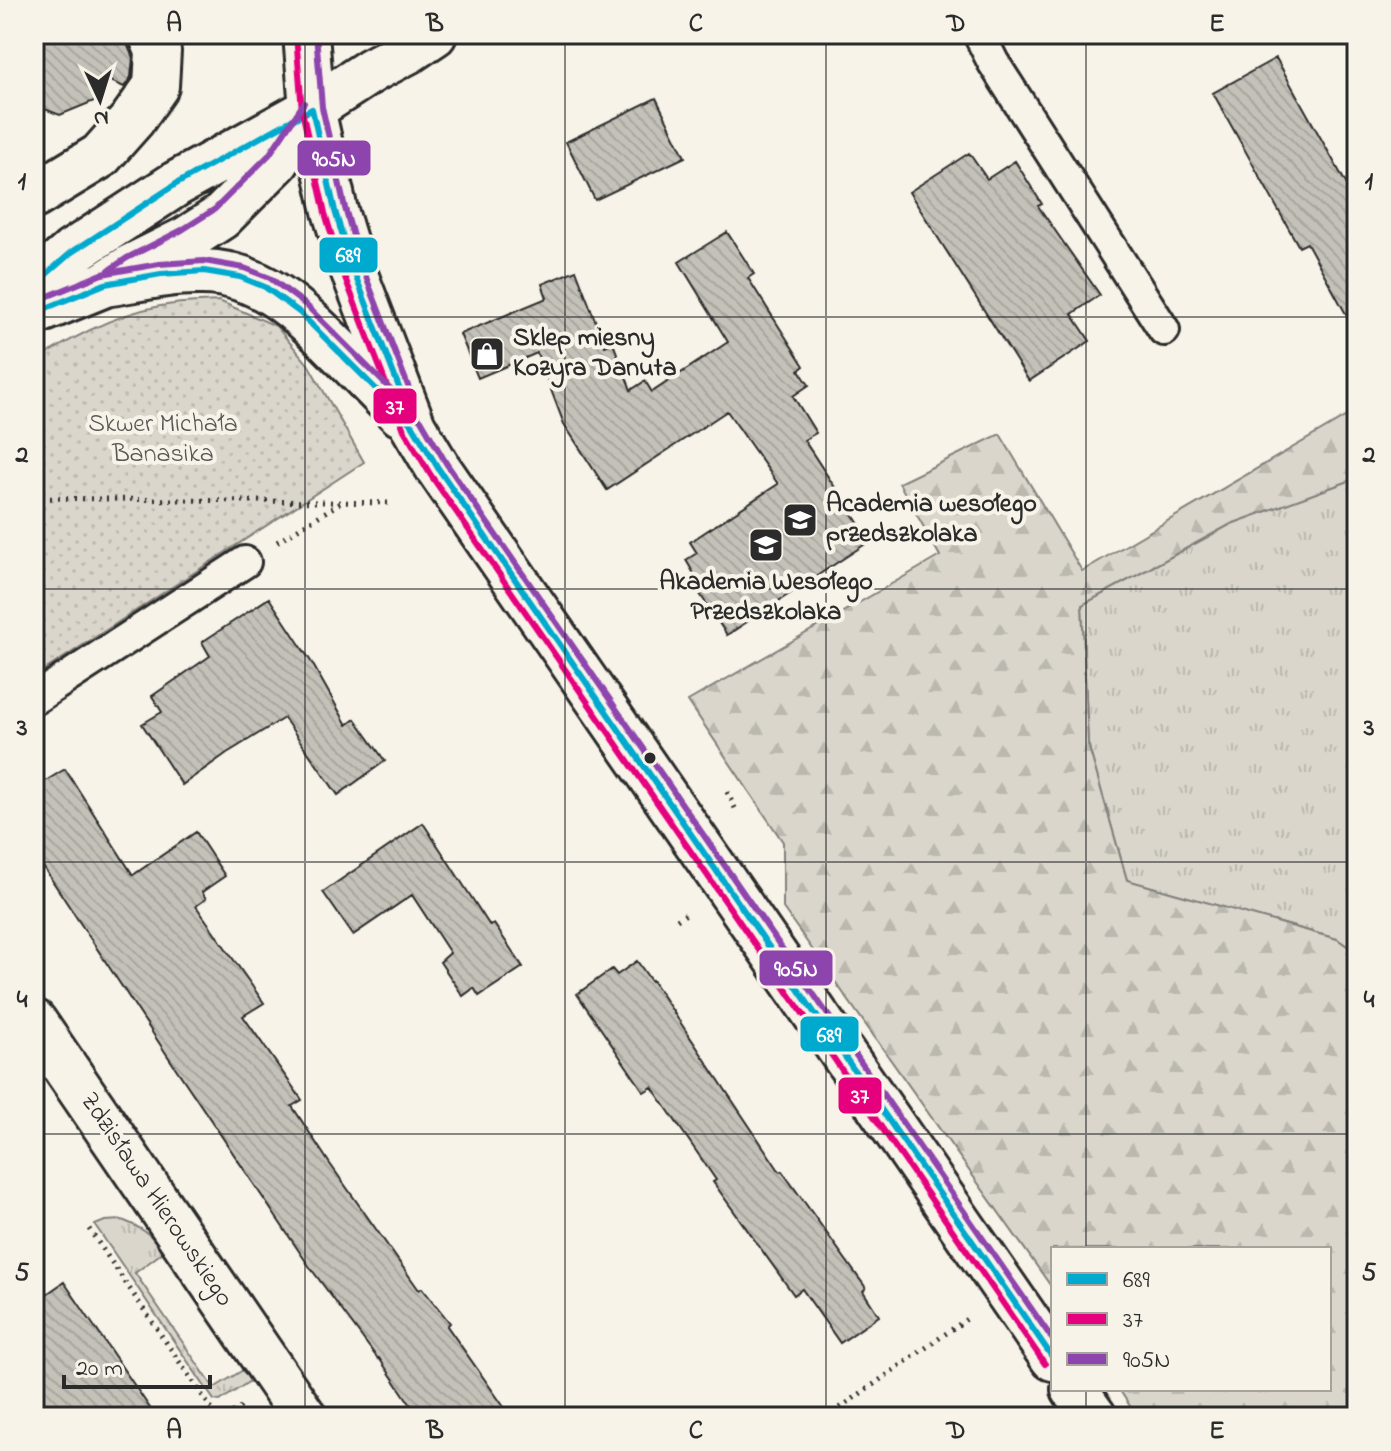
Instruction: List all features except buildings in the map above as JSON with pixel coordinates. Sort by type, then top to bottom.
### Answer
[{"type":"street","points":[[34,196],[100,156],[140,109],[156,86],[158,51],[151,34]]},
{"type":"street","points":[[306,34],[312,109],[335,211],[413,426],[438,468],[1051,1355]]},
{"type":"street","points":[[34,285],[72,252],[176,184],[312,109],[434,34]]},
{"type":"street","points":[[34,313],[105,284],[221,217],[277,161],[312,109]]},
{"type":"street","points":[[105,284],[161,274],[204,271],[240,277],[265,287],[299,312],[413,426]]},
{"type":"street","name":"Zdzisława Hierowskiego","points":[[34,1022],[304,1417]]},
{"type":"street","points":[[1075,1391],[1094,1417]]},
{"type":"lane","points":[[979,34],[993,62],[1164,330]]},
{"type":"lane","points":[[34,699],[245,562]]},
{"type":"path","points":[[34,498],[393,503]]},
{"type":"path","points":[[245,562],[341,502]]},
{"type":"path","points":[[89,1229],[217,1417]]},
{"type":"path","points":[[827,1417],[1007,1291]]},
{"type":"green space","name":"Skwer Michała Banasika","points":[[219,301],[276,326],[308,364],[364,462],[34,677],[34,362],[119,318],[156,307]]},
{"type":"green space","points":[[1357,410],[1357,478],[1231,524],[1082,605],[1088,744],[1127,880],[1337,939],[1357,953],[1357,1417],[1137,1417],[1120,1391],[1331,1391],[1331,1247],[1051,1247],[1051,1286],[783,908],[783,842],[688,701],[940,556],[899,483],[1000,434],[1082,571]]},
{"type":"green space","points":[[1357,478],[1357,953],[1337,939],[1127,880],[1088,744],[1082,605],[1231,524]]},
{"type":"green space","points":[[122,1220],[146,1232],[163,1252],[135,1273],[214,1388],[243,1370],[250,1381],[220,1401],[214,1400],[95,1225]]},
{"type":"transit line","name":"905N","points":[[316,34],[322,107],[345,208],[361,264],[410,391]]},
{"type":"transit line","name":"37","points":[[296,35],[302,111],[325,213],[342,270],[404,430],[430,474],[1045,1364]]},
{"type":"transit line","name":"905N","points":[[109,270],[215,209],[269,155],[304,103]]},
{"type":"transit line","name":"689","points":[[312,109],[335,211],[352,267],[402,395]]},
{"type":"transit line","name":"689","points":[[34,285],[72,252],[176,184],[312,109]]},
{"type":"transit line","name":"905N","points":[[34,302],[102,274],[159,264],[204,261],[244,268],[270,278],[306,305],[421,420],[446,463],[1051,1337]]},
{"type":"transit line","name":"689","points":[[34,313],[105,284],[161,274],[204,271],[240,277],[265,287],[299,312],[413,426],[438,468],[1051,1355]]},
{"type":"place","name":"Sklep miesny Kozyra Danuta","points":[[487,354]]},
{"type":"place","name":"Academia wesołego przedszkolaka","points":[[800,520]]},
{"type":"place","name":"Akademia Wesołego Przedszkolaka","points":[[766,545]]}]
